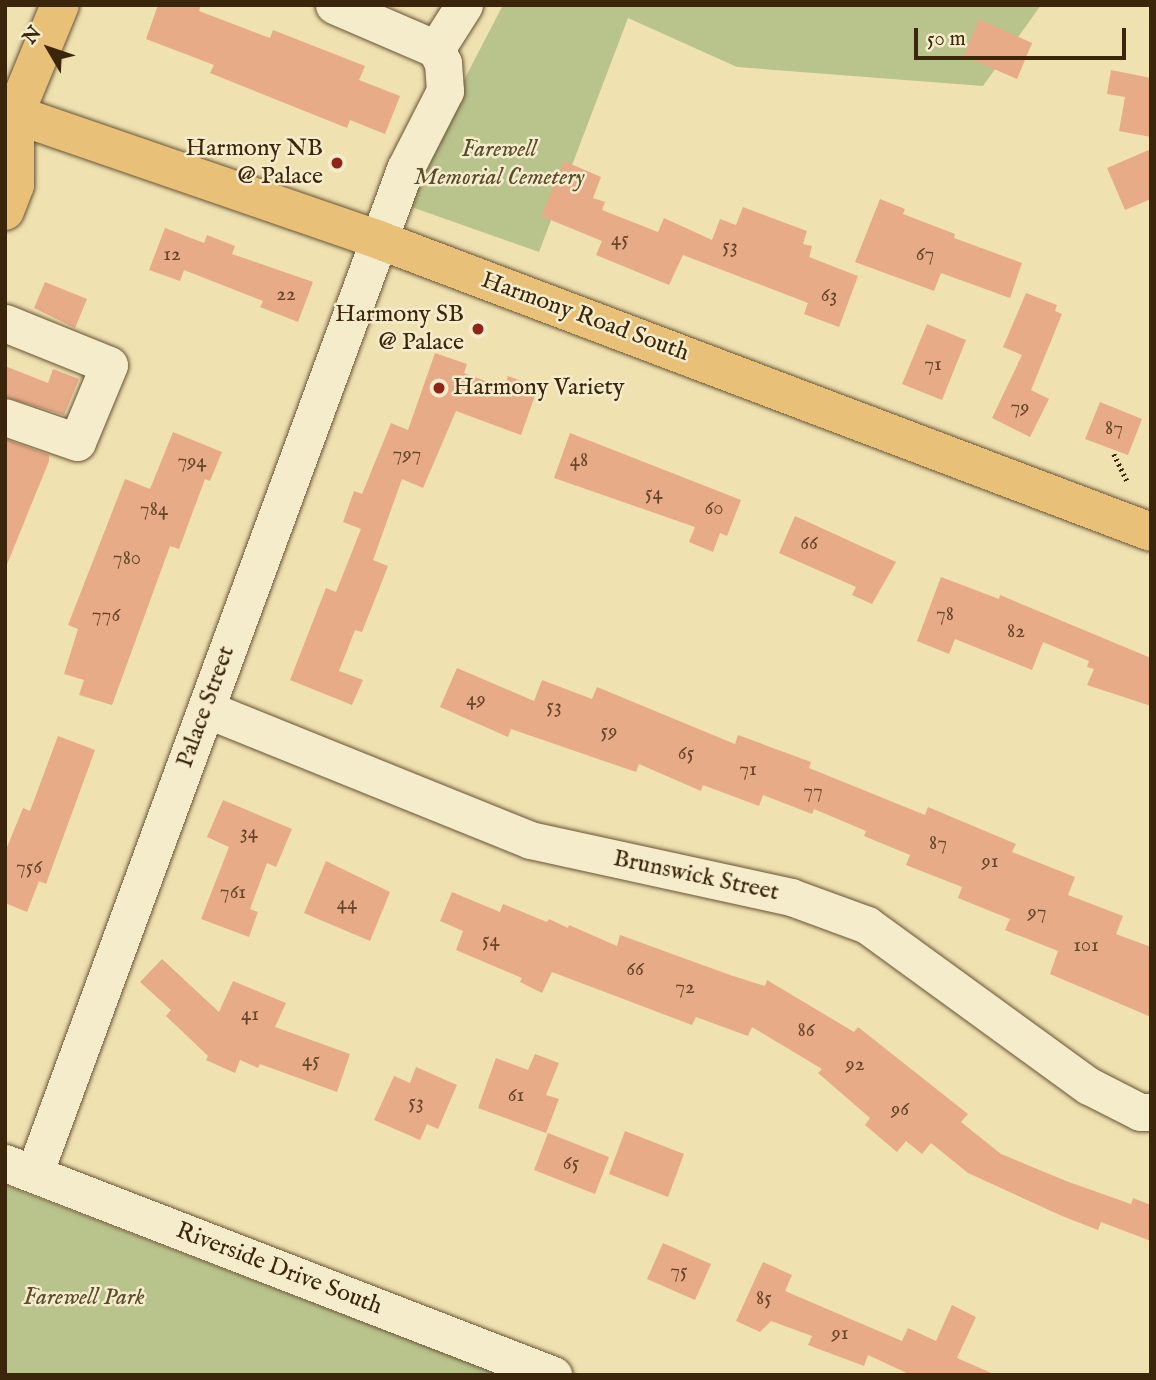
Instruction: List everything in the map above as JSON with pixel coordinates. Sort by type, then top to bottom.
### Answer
[{"type":"main road","points":[[5,211],[15,185],[9,118],[60,5]]},
{"type":"main road","name":"Harmony Road South","points":[[9,118],[379,240],[1151,532]]},
{"type":"street","points":[[334,5],[436,49],[464,5]]},
{"type":"street","name":"Palace Street","points":[[19,1168],[206,709],[405,169],[445,91],[443,63],[436,49]]},
{"type":"street","points":[[5,323],[109,365],[77,442],[5,417]]},
{"type":"street","name":"Brunswick Street","points":[[206,709],[530,840],[791,897],[867,925],[1089,1086],[1140,1112],[1151,1112]]},
{"type":"street","name":"Riverside Drive South","points":[[19,1168],[553,1375]]},
{"type":"path","points":[[1114,454],[1128,483]]},
{"type":"green space","name":"Farewell Memorial Cemetery","points":[[503,5],[1041,5],[983,86],[737,67],[628,18],[539,252],[400,203]]},
{"type":"green space","name":"Farewell Park","points":[[5,1185],[501,1375],[5,1375]]},
{"type":"building","points":[[158,5],[201,5],[199,11],[270,38],[273,30],[365,66],[359,80],[400,96],[385,134],[350,120],[347,128],[210,73],[214,65],[146,39]]},
{"type":"building","points":[[979,19],[1032,43],[1017,79],[964,56]]},
{"type":"building","points":[[1111,70],[1151,78],[1151,137],[1119,131],[1125,97],[1107,94]]},
{"type":"building","points":[[1151,149],[1151,199],[1125,210],[1107,168]]},
{"type":"building","points":[[564,161],[601,177],[593,198],[605,202],[602,210],[658,232],[664,218],[712,240],[720,219],[736,225],[743,207],[807,231],[803,244],[812,246],[809,257],[858,276],[839,327],[804,314],[808,303],[683,255],[669,285],[596,255],[602,241],[541,216]]},
{"type":"building","points":[[880,199],[905,209],[903,214],[955,234],[954,238],[1022,263],[1010,298],[941,273],[934,291],[855,262]]},
{"type":"building","points":[[165,228],[204,243],[207,235],[235,246],[232,254],[313,282],[298,322],[260,307],[263,301],[184,270],[180,281],[149,270]]},
{"type":"building","points":[[45,282],[87,299],[75,328],[34,308]]},
{"type":"building","points":[[1026,293],[1057,305],[1055,311],[1062,314],[1031,390],[1049,399],[1030,437],[992,418],[1022,355],[1003,347]]},
{"type":"building","points":[[927,324],[966,340],[942,400],[902,384]]},
{"type":"building","points":[[435,353],[467,364],[464,373],[504,388],[508,376],[538,387],[521,435],[456,411],[423,488],[402,479],[373,560],[388,566],[362,632],[355,630],[339,671],[363,680],[352,705],[290,680],[326,588],[336,592],[361,529],[343,522],[354,491],[362,494],[391,423],[408,430]]},
{"type":"building","points":[[5,366],[48,383],[53,369],[79,379],[64,415],[5,397]]},
{"type":"building","points":[[1100,402],[1142,419],[1128,455],[1085,439]]},
{"type":"building","points":[[173,432],[222,452],[210,481],[205,479],[179,549],[170,546],[112,705],[79,695],[84,680],[64,674],[78,629],[68,625],[125,479],[150,489]]},
{"type":"building","points":[[570,433],[741,500],[727,536],[720,533],[713,552],[689,542],[695,527],[554,478]]},
{"type":"building","points":[[5,439],[49,455],[49,461],[6,567]]},
{"type":"building","points":[[795,516],[896,562],[872,604],[852,595],[856,587],[779,553]]},
{"type":"building","points":[[941,577],[999,599],[1000,595],[1151,658],[1151,706],[1087,685],[1094,669],[1087,667],[1089,661],[1043,642],[1032,670],[955,639],[949,654],[917,641]]},
{"type":"building","points":[[457,668],[534,701],[542,680],[592,699],[597,687],[735,744],[738,735],[811,762],[809,768],[925,815],[928,807],[1016,844],[1012,852],[1075,877],[1068,895],[1123,916],[1116,934],[1151,947],[1151,1017],[1050,974],[1058,951],[1005,930],[1010,919],[958,898],[962,887],[906,865],[910,855],[864,836],[866,831],[814,809],[812,814],[763,795],[759,806],[703,785],[701,791],[639,764],[636,772],[511,729],[508,737],[440,707]]},
{"type":"building","points":[[58,736],[95,750],[46,884],[39,881],[27,912],[5,903],[5,852],[23,808],[30,811]]},
{"type":"building","points":[[223,800],[292,829],[276,867],[267,863],[250,909],[258,912],[249,937],[201,919],[229,847],[207,837]]},
{"type":"building","points":[[326,861],[390,892],[370,941],[304,913]]},
{"type":"building","points":[[452,892],[500,912],[503,904],[547,922],[549,919],[568,928],[569,925],[617,946],[620,935],[765,986],[767,980],[854,1032],[858,1027],[968,1114],[961,1122],[1001,1154],[1131,1204],[1133,1198],[1151,1205],[1151,1241],[1101,1222],[1098,1230],[1062,1216],[968,1173],[931,1143],[922,1154],[906,1141],[897,1152],[865,1125],[870,1118],[818,1073],[822,1069],[752,1027],[748,1036],[696,1017],[692,1025],[552,972],[542,993],[520,982],[522,978],[456,950],[463,931],[440,921]]},
{"type":"building","points":[[162,959],[219,1012],[233,981],[286,1003],[275,1027],[350,1054],[337,1092],[260,1064],[258,1068],[240,1060],[235,1073],[206,1060],[208,1056],[166,1016],[171,1010],[140,982]]},
{"type":"building","points":[[535,1054],[559,1063],[546,1095],[559,1099],[546,1133],[478,1108],[496,1058],[528,1070]]},
{"type":"building","points":[[416,1067],[457,1085],[438,1129],[427,1124],[420,1140],[374,1120],[394,1076],[410,1083]]},
{"type":"building","points":[[625,1131],[684,1154],[668,1197],[609,1174]]},
{"type":"building","points":[[548,1133],[609,1157],[595,1194],[534,1170]]},
{"type":"building","points":[[663,1243],[711,1264],[695,1300],[647,1279]]},
{"type":"building","points":[[763,1262],[792,1275],[785,1291],[902,1341],[908,1328],[936,1341],[952,1305],[976,1317],[957,1358],[996,1375],[911,1375],[868,1355],[864,1366],[808,1345],[812,1336],[771,1321],[760,1332],[736,1321]]},
{"type":"place","name":"Harmony NB @ Palace","points":[[337,163]]},
{"type":"place","name":"Harmony SB @ Palace","points":[[478,329]]},
{"type":"place","name":"Harmony Variety","points":[[439,388]]}]
